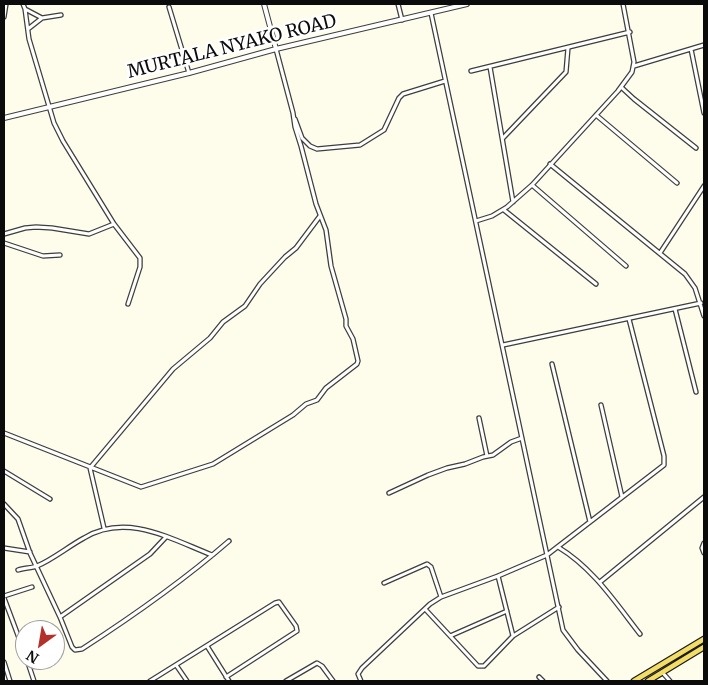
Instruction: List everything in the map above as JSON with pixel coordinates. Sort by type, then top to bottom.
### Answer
[{"type":"main road","points":[[634,681],[704,639]]},
{"type":"main road","points":[[648,681],[704,647]]},
{"type":"street","points":[[4,16],[6,4]]},
{"type":"street","points":[[23,4],[29,40],[48,107],[63,141],[114,224],[141,261],[128,304]]},
{"type":"street","points":[[264,4],[293,113],[302,138],[310,146],[317,149],[360,145],[388,126],[402,94],[445,81]]},
{"type":"street","points":[[398,4],[402,20]]},
{"type":"street","name":"MURTALA NYAKO ROAD","points":[[4,118],[276,49],[467,4]]},
{"type":"street","points":[[476,221],[504,210],[532,184],[621,88],[634,66],[624,4]]},
{"type":"street","points":[[169,7],[189,72]]},
{"type":"street","points":[[25,9],[42,18],[61,16]]},
{"type":"street","points":[[431,13],[564,630],[567,636],[607,681]]},
{"type":"street","points":[[28,30],[42,18]]},
{"type":"street","points":[[471,71],[630,32]]},
{"type":"street","points":[[634,66],[704,45]]},
{"type":"street","points":[[502,138],[566,72],[568,48]]},
{"type":"street","points":[[691,49],[704,113]]},
{"type":"street","points":[[490,67],[512,202]]},
{"type":"street","points":[[621,88],[696,148]]},
{"type":"street","points":[[4,434],[141,487],[213,464],[293,415],[306,404],[317,400],[326,388],[357,364],[358,361],[347,329],[331,266],[326,230],[320,216],[295,127],[293,113]]},
{"type":"street","points":[[596,115],[677,184]]},
{"type":"street","points":[[550,164],[685,274],[695,288],[704,316]]},
{"type":"street","points":[[532,184],[626,266]]},
{"type":"street","points":[[660,253],[704,186]]},
{"type":"street","points":[[504,210],[596,284]]},
{"type":"street","points":[[90,468],[173,369],[210,338],[223,322],[245,306],[260,284],[296,248],[320,216]]},
{"type":"street","points":[[4,234],[36,227],[89,234],[114,224]]},
{"type":"street","points":[[4,243],[43,256],[60,255]]},
{"type":"street","points":[[503,345],[701,303]]},
{"type":"street","points":[[676,309],[696,392]]},
{"type":"street","points":[[362,681],[358,674],[362,668],[425,608],[441,597],[547,555],[661,468],[665,462],[629,319]]},
{"type":"street","points":[[552,364],[590,522]]},
{"type":"street","points":[[601,406],[622,497]]},
{"type":"street","points":[[479,418],[487,456]]},
{"type":"street","points":[[389,493],[447,468],[493,455],[511,442],[522,438]]},
{"type":"street","points":[[90,468],[104,528]]},
{"type":"street","points":[[4,471],[50,499]]},
{"type":"street","points":[[600,582],[704,497]]},
{"type":"street","points":[[4,504],[16,516],[30,553],[75,650],[82,649],[139,612],[162,593],[192,573],[229,541]]},
{"type":"street","points":[[18,570],[37,566],[86,536],[104,528],[134,528],[151,531],[212,556]]},
{"type":"street","points":[[60,617],[150,554],[166,537]]},
{"type":"street","points":[[704,543],[702,548],[704,553]]},
{"type":"street","points":[[558,547],[574,557],[600,582],[640,634]]},
{"type":"street","points":[[4,548],[30,553]]},
{"type":"street","points":[[384,583],[427,564],[431,567],[441,597]]},
{"type":"street","points":[[498,576],[513,636]]},
{"type":"street","points":[[15,627],[4,597],[32,587]]},
{"type":"street","points":[[150,681],[279,602],[283,605],[297,631],[226,677]]},
{"type":"street","points":[[425,608],[478,666],[484,666],[513,636],[558,606]]},
{"type":"street","points":[[450,636],[507,611]]},
{"type":"street","points":[[207,646],[229,681]]},
{"type":"street","points":[[4,662],[10,681]]},
{"type":"street","points":[[286,681],[316,664],[322,666],[333,681]]},
{"type":"street","points":[[176,665],[187,681]]},
{"type":"street","points":[[662,672],[670,681]]},
{"type":"street","points":[[539,678],[543,681]]}]
